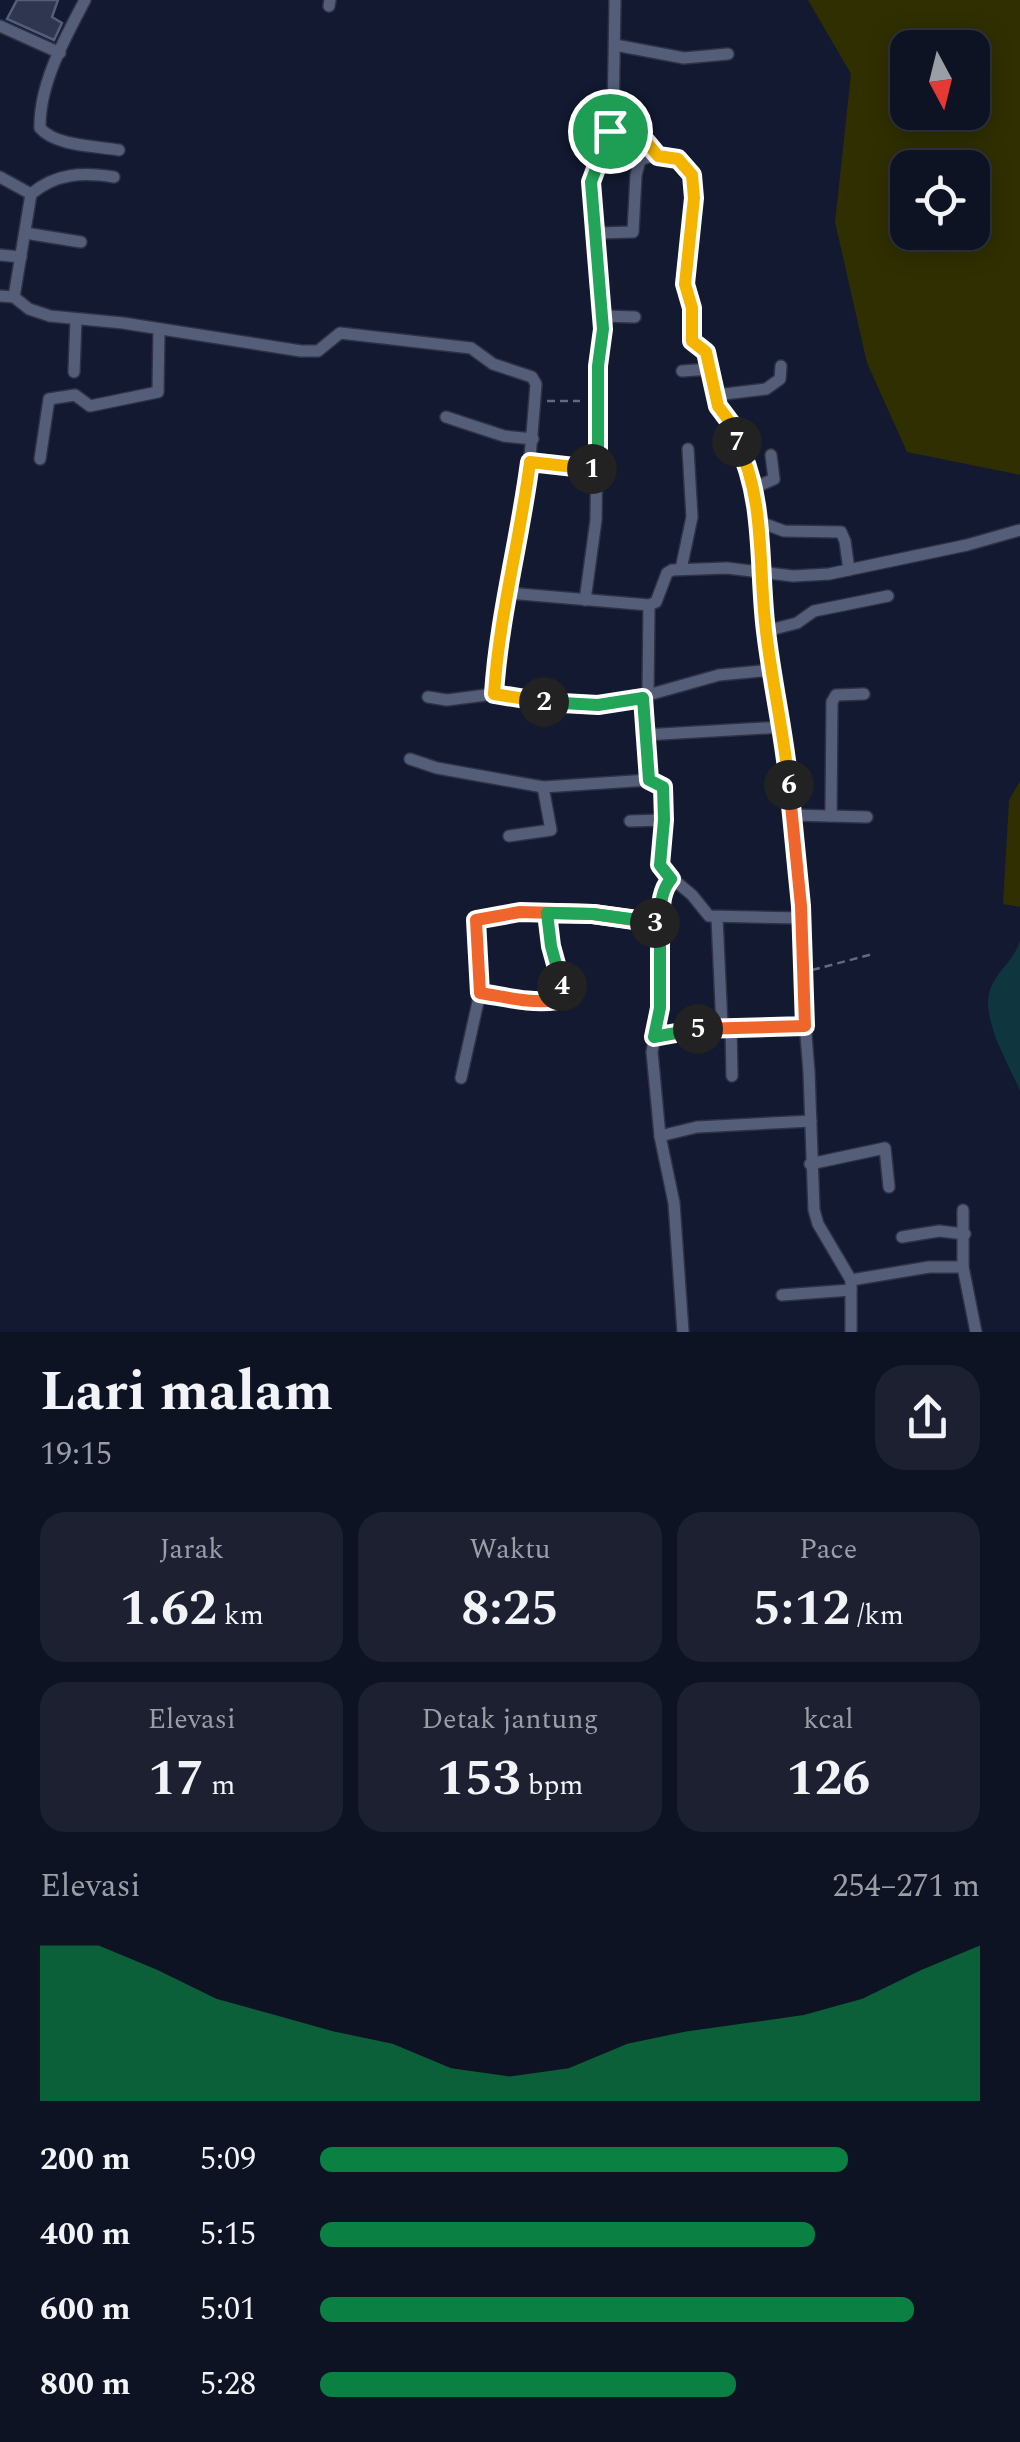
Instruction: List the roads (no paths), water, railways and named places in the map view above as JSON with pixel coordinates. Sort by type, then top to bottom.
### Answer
[{"type":"street","points":[[85,0],[42,100],[41,131],[56,139],[119,150]]},
{"type":"street","points":[[585,600],[596,520],[602,316],[591,182],[610,131],[615,0]]},
{"type":"street","points":[[0,26],[60,53]]},
{"type":"street","points":[[615,45],[684,58],[728,54]]},
{"type":"street","points":[[610,131],[636,134],[651,144],[658,156]]},
{"type":"street","points":[[596,233],[633,232],[638,164],[644,158],[678,159],[694,182],[686,293],[692,308],[692,341],[706,352],[718,406],[730,422],[756,487],[766,631],[783,727],[801,918],[810,1164],[818,1224],[851,1285],[850,1332]]},
{"type":"street","points":[[14,297],[32,194],[42,185],[63,177],[92,173],[114,177]]},
{"type":"street","points":[[0,177],[32,194]]},
{"type":"street","points":[[25,233],[81,242]]},
{"type":"street","points":[[0,255],[21,257]]},
{"type":"street","points":[[0,296],[14,297],[37,313],[301,351],[318,351],[340,333],[470,348],[493,364],[532,377],[536,384],[530,462],[494,694]]},
{"type":"street","points":[[602,316],[635,317]]},
{"type":"street","points":[[74,372],[76,319]]},
{"type":"street","points":[[40,459],[49,399],[75,396],[90,406],[158,392],[159,329]]},
{"type":"street","points":[[716,395],[769,388],[780,379],[781,366]]},
{"type":"street","points":[[682,371],[710,368]]},
{"type":"street","points":[[446,417],[504,436],[532,439]]},
{"type":"street","points":[[681,570],[692,517],[688,450]]},
{"type":"street","points":[[756,487],[774,479],[772,455]]},
{"type":"street","points":[[530,462],[598,470]]},
{"type":"street","points":[[757,521],[784,530],[841,532],[846,541],[849,570]]},
{"type":"street","points":[[507,593],[649,605],[658,599],[667,573],[681,570],[813,576],[967,546],[1020,530]]},
{"type":"street","points":[[766,631],[797,622],[814,611],[888,596]]},
{"type":"street","points":[[649,605],[644,736],[649,780]]},
{"type":"street","points":[[428,697],[446,700],[494,694],[576,706],[616,704],[719,674],[772,670]]},
{"type":"street","points":[[831,816],[832,702],[836,695],[864,694]]},
{"type":"street","points":[[644,736],[783,727]]},
{"type":"street","points":[[410,759],[437,768],[543,787],[649,780],[663,787],[660,865],[709,916],[801,918]]},
{"type":"street","points":[[509,836],[551,830],[543,787]]},
{"type":"street","points":[[792,815],[867,817]]},
{"type":"street","points":[[630,822],[664,820]]},
{"type":"street","points":[[671,879],[661,899],[660,1008],[652,1063],[660,1136],[674,1203],[683,1332]]},
{"type":"street","points":[[461,1078],[480,993],[476,920],[520,912],[593,914],[660,923]]},
{"type":"street","points":[[480,993],[526,1002],[557,1000],[562,985],[547,913]]},
{"type":"street","points":[[717,918],[732,1076]]},
{"type":"street","points":[[654,1037],[726,1026],[805,1026]]},
{"type":"street","points":[[660,1136],[697,1127],[811,1121]]},
{"type":"street","points":[[810,1164],[885,1148],[888,1187]]},
{"type":"street","points":[[963,1210],[964,1266],[976,1332]]},
{"type":"street","points":[[902,1237],[939,1231],[965,1234]]},
{"type":"street","points":[[782,1296],[851,1285],[914,1269],[964,1266]]}]
